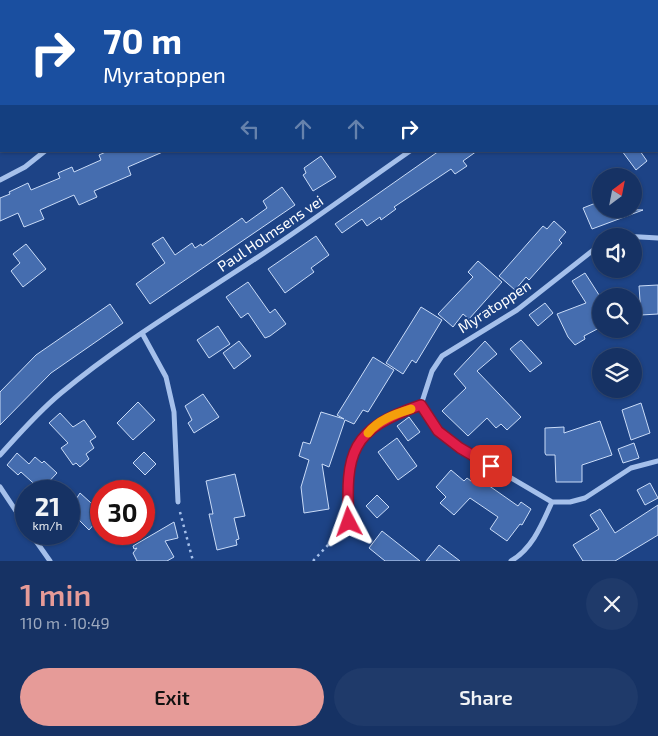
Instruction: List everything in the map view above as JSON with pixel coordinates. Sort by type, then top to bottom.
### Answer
[{"type":"street","points":[[0,180],[25,167],[44,152]]},
{"type":"street","name":"Paul Holmsens vei","points":[[0,455],[29,422],[61,393],[142,333],[273,247],[409,152]]},
{"type":"street","points":[[642,237],[658,238]]},
{"type":"street","name":"Myratoppen","points":[[421,405],[432,371],[442,356],[517,310],[592,251]]},
{"type":"street","points":[[142,333],[166,377],[174,412],[178,502]]},
{"type":"street","points":[[349,522],[347,483],[349,464],[358,445],[372,427],[394,414],[421,405],[438,431],[460,448],[552,502],[570,502],[584,498],[631,468],[658,461]]},
{"type":"street","points":[[0,487],[15,510]]},
{"type":"street","points":[[511,561],[518,557],[534,540],[552,502]]},
{"type":"street","points":[[39,545],[50,561]]},
{"type":"path","points":[[178,502],[192,561]]},
{"type":"path","points":[[313,561],[349,522]]},
{"type":"building","points":[[106,152],[163,152],[128,167],[131,175],[94,191],[97,197],[79,205],[74,195],[40,210],[44,219],[24,227],[18,213],[0,221],[0,198],[10,194],[9,192],[28,183],[31,190],[60,178],[58,173],[72,167],[74,172],[101,160],[99,155]]},
{"type":"building","points":[[438,152],[476,152],[463,161],[467,166],[455,174],[451,169],[394,207],[396,209],[381,220],[380,217],[367,226],[362,219],[342,233],[335,224]]},
{"type":"building","points":[[623,152],[641,152],[647,161],[638,168],[635,168]]},
{"type":"building","points":[[321,156],[336,177],[313,191],[303,175],[306,173],[304,168]]},
{"type":"building","points":[[282,187],[295,205],[150,304],[136,284],[165,263],[152,244],[163,237],[175,255],[192,243],[195,248],[201,244],[202,246],[242,218],[246,223],[267,208],[263,201]]},
{"type":"building","points":[[592,204],[592,218],[622,218],[592,229],[583,208]]},
{"type":"building","points":[[554,221],[566,232],[559,240],[562,243],[529,280],[526,277],[515,290],[499,276],[543,226],[547,229]]},
{"type":"building","points":[[316,236],[329,255],[311,268],[314,272],[285,293],[268,269]]},
{"type":"building","points":[[26,244],[46,269],[23,287],[11,271],[20,263],[13,254]]},
{"type":"building","points":[[478,261],[502,282],[469,319],[463,314],[453,327],[438,314],[473,277],[468,272]]},
{"type":"building","points":[[585,273],[595,288],[592,288],[592,332],[584,336],[585,339],[575,345],[568,337],[557,314],[586,303],[572,281]]},
{"type":"building","points":[[248,282],[270,313],[275,309],[286,324],[265,338],[248,313],[241,318],[226,297]]},
{"type":"building","points":[[658,285],[658,314],[642,315],[642,288],[639,288],[639,286]]},
{"type":"building","points":[[545,303],[553,313],[538,326],[529,315]]},
{"type":"building","points":[[110,304],[123,323],[51,373],[0,425],[0,392],[36,355]]},
{"type":"building","points":[[421,307],[442,320],[416,363],[412,360],[403,374],[386,363]]},
{"type":"building","points":[[218,326],[230,344],[209,358],[197,340]]},
{"type":"building","points":[[521,340],[542,363],[530,372],[510,349]]},
{"type":"building","points":[[239,341],[251,356],[234,369],[223,353]]},
{"type":"building","points":[[485,341],[497,354],[477,371],[521,417],[507,430],[501,424],[496,428],[487,418],[468,436],[442,411],[466,388],[454,374]]},
{"type":"building","points":[[373,357],[394,370],[368,412],[363,410],[354,424],[345,420],[329,467],[322,464],[329,509],[304,513],[301,487],[309,460],[299,456],[303,442],[310,444],[321,412],[344,419],[337,415]]},
{"type":"building","points":[[203,394],[219,417],[194,433],[188,423],[192,420],[185,406]]},
{"type":"building","points":[[138,402],[155,420],[133,440],[117,423]]},
{"type":"building","points":[[641,403],[650,433],[631,440],[622,410]]},
{"type":"building","points":[[60,413],[73,427],[84,420],[96,437],[90,441],[94,448],[86,454],[89,459],[80,467],[76,463],[73,465],[61,448],[68,443],[49,423]]},
{"type":"building","points":[[409,417],[420,432],[408,441],[397,426]]},
{"type":"building","points":[[600,421],[612,455],[582,465],[582,482],[556,482],[555,455],[546,455],[545,453],[545,428],[564,427],[564,433]]},
{"type":"building","points":[[397,438],[417,466],[398,480],[378,452]]},
{"type":"building","points":[[634,443],[639,458],[623,463],[618,449]]},
{"type":"building","points":[[144,452],[156,464],[145,475],[133,463]]},
{"type":"building","points":[[17,453],[29,464],[35,457],[42,463],[44,461],[57,473],[50,480],[30,480],[21,472],[18,475],[7,465]]},
{"type":"building","points":[[482,469],[493,479],[488,485],[518,506],[521,502],[531,509],[522,525],[520,524],[507,541],[490,529],[498,517],[470,498],[454,515],[440,503],[446,497],[436,487],[451,470],[464,481],[467,478],[471,481]]},
{"type":"building","points":[[235,474],[245,516],[234,518],[239,539],[236,540],[237,545],[217,550],[209,514],[213,514],[206,481]]},
{"type":"building","points":[[650,483],[658,498],[645,505],[637,490]]},
{"type":"building","points":[[80,493],[90,502],[89,530],[80,521]]},
{"type":"building","points":[[377,495],[389,507],[377,518],[366,506]]},
{"type":"building","points":[[658,505],[658,535],[615,561],[583,561],[573,545],[599,529],[590,515],[600,509],[615,533]]},
{"type":"building","points":[[174,522],[178,538],[165,541],[174,557],[167,561],[137,561],[133,553],[137,548],[134,549],[133,546],[155,545],[155,533]]},
{"type":"building","points":[[382,531],[420,561],[385,561],[369,548]]},
{"type":"building","points":[[439,545],[460,561],[426,561]]},
{"type":"slow traffic","points":[[368,433],[372,427],[394,414],[411,409]]},
{"type":"route","points":[[349,522],[347,483],[349,464],[358,445],[372,427],[394,414],[421,405],[438,431],[460,448],[491,466]]}]
